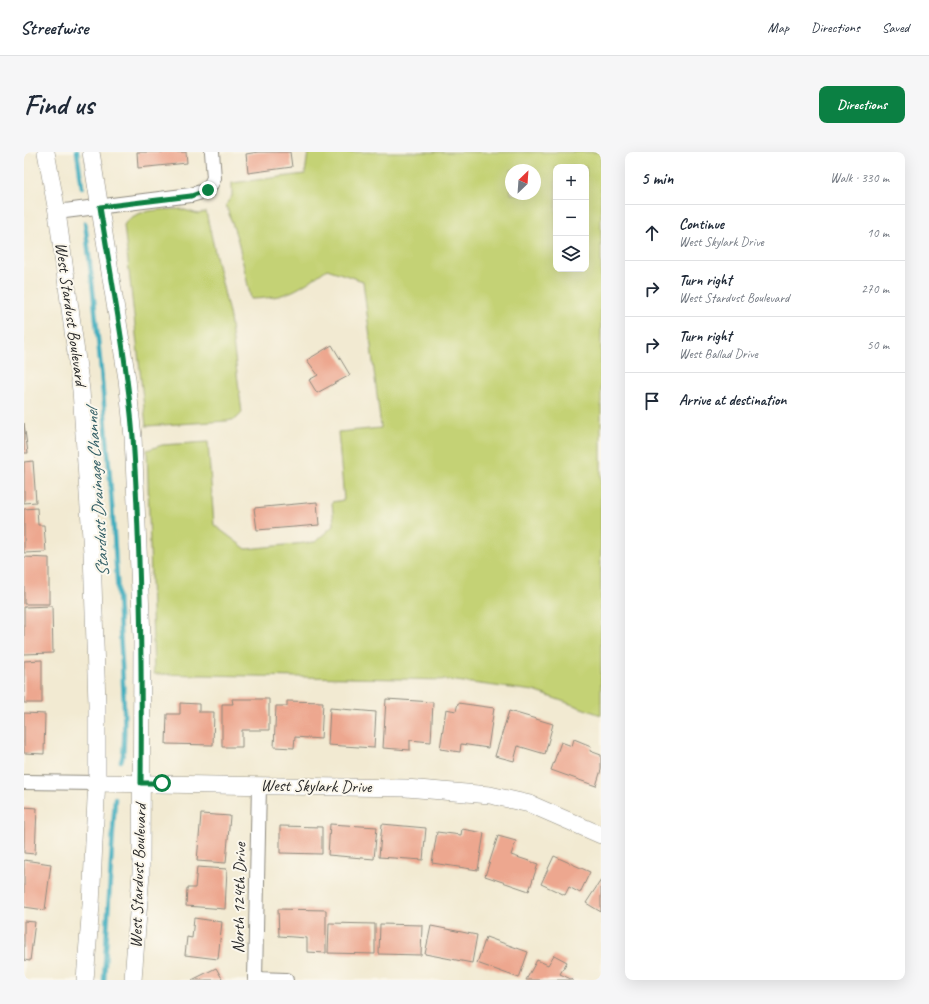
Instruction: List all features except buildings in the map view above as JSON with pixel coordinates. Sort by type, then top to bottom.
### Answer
[{"type":"street","name":"West Stardust Boulevard","points":[[46,152],[57,212],[81,390],[92,552],[97,704],[97,784],[91,905],[85,980]]},
{"type":"street","name":"West Stardust Boulevard","points":[[91,152],[127,379],[133,437],[142,636],[141,873],[133,980]]},
{"type":"street","points":[[57,212],[191,196],[208,190],[214,178],[212,152]]},
{"type":"street","name":"West Skylark Drive","points":[[24,782],[406,788],[490,795],[530,804],[601,835]]},
{"type":"street","name":"North 124th Drive","points":[[259,785],[255,979],[286,980]]},
{"type":"green space","points":[[308,152],[601,152],[601,715],[534,691],[448,680],[154,674],[147,450],[162,445],[208,442],[214,525],[246,549],[315,542],[334,525],[332,502],[344,500],[338,432],[381,428],[363,281],[327,269],[292,292],[274,297],[251,299],[238,241],[226,205],[232,196],[232,183],[305,174]]},
{"type":"green space","points":[[181,209],[198,214],[206,212],[230,318],[242,413],[236,419],[227,421],[146,426],[124,225],[135,215],[142,213],[158,210]]},
{"type":"waterway","name":"Stardust Drainage Channel","points":[[77,152],[82,187]]},
{"type":"waterway","name":"Stardust Drainage Channel","points":[[85,223],[97,329],[115,541],[124,707],[124,741],[121,761]]},
{"type":"waterway","name":"Stardust Drainage Channel","points":[[104,980],[115,798]]},
{"type":"route","points":[[162,783],[141,783],[142,636],[133,437],[127,379],[100,207],[191,196],[208,190]]}]
